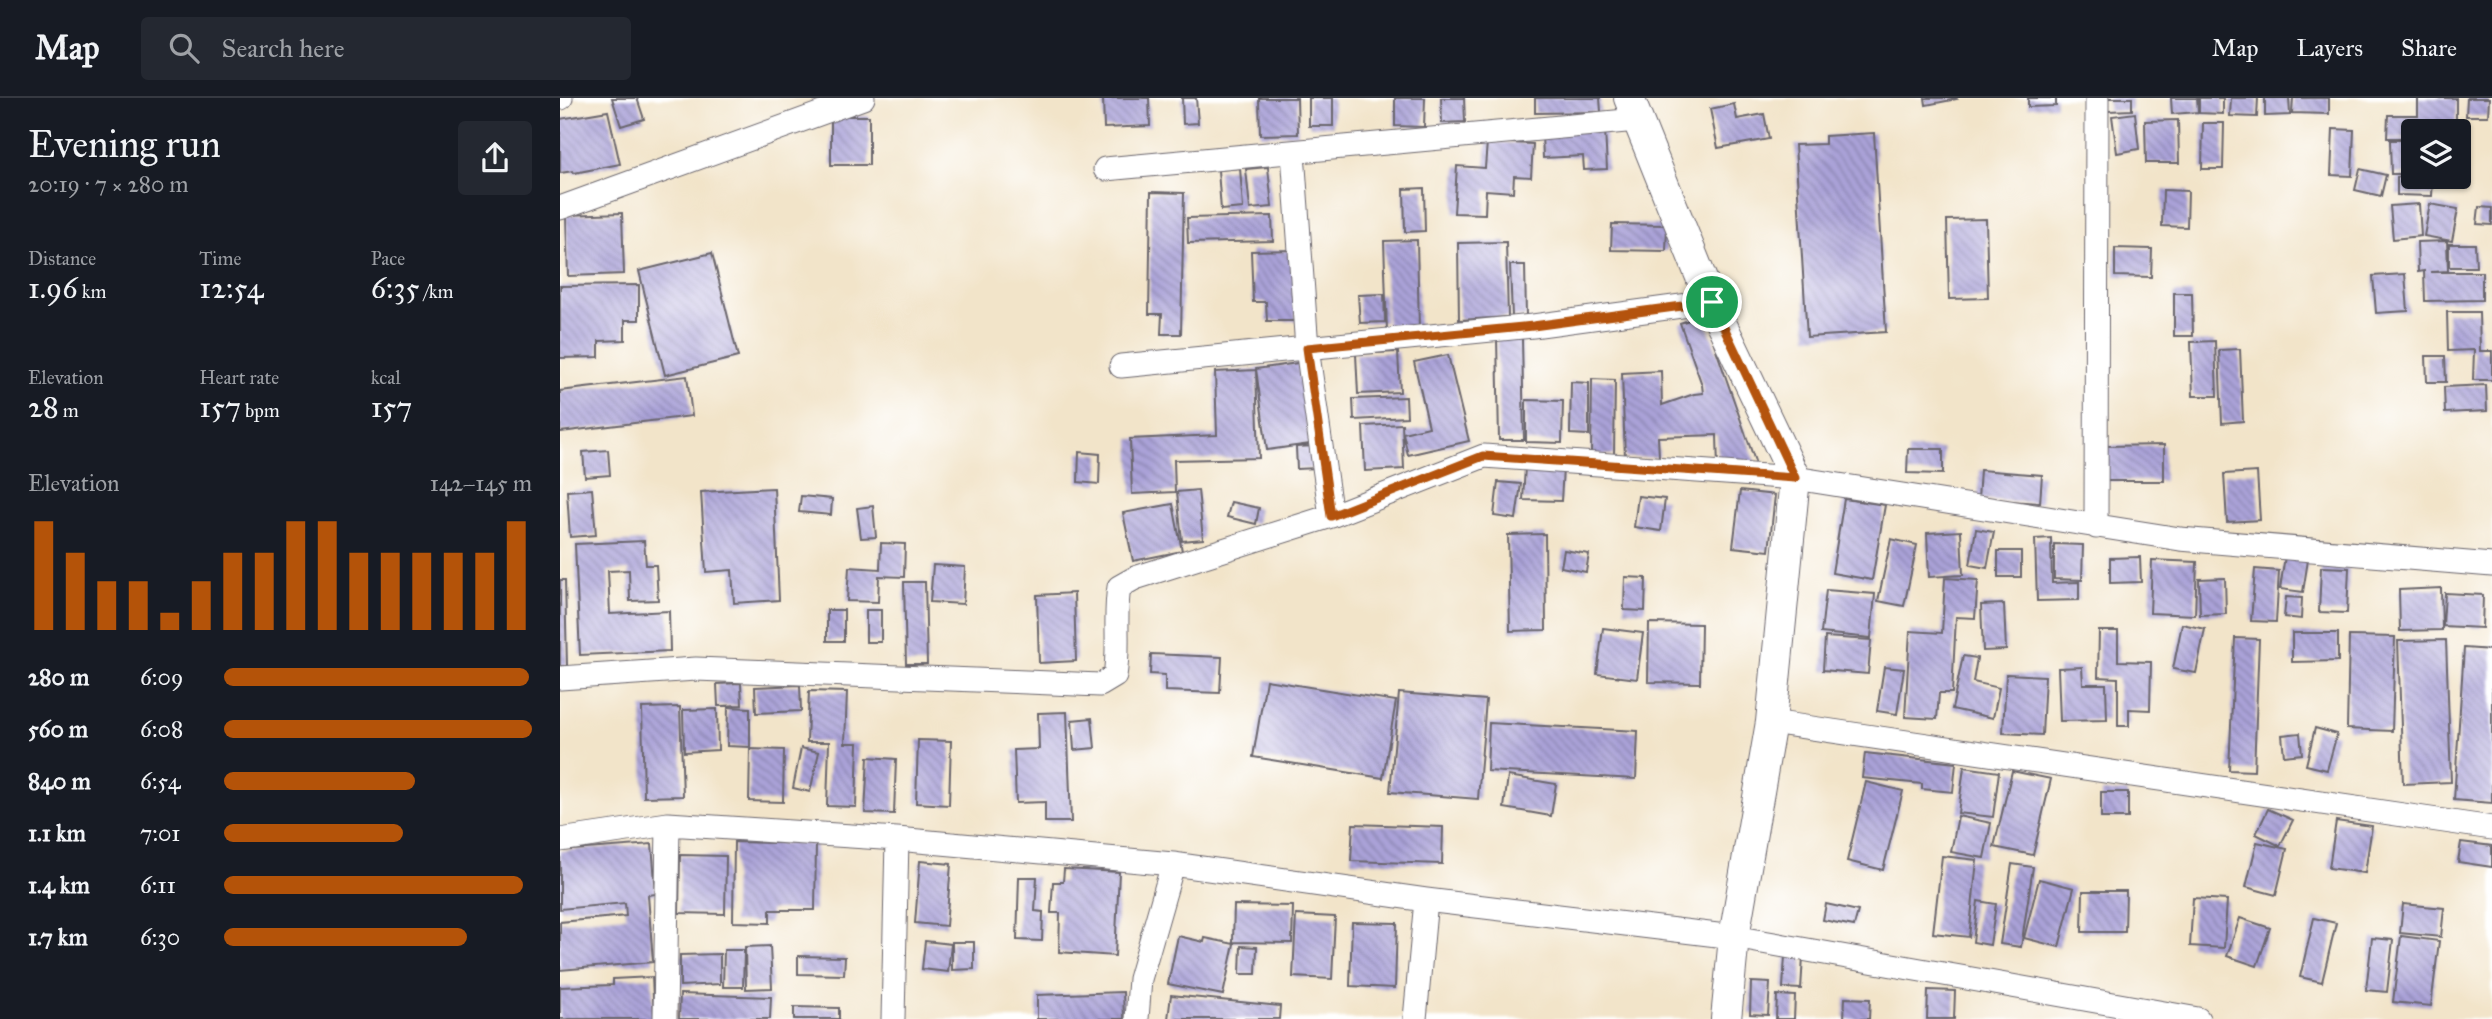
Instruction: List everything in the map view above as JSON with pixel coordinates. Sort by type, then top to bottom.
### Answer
[{"type":"street","points":[[560,208],[863,98]]},
{"type":"street","points":[[2096,527],[2097,98]]},
{"type":"street","points":[[1105,169],[1293,153],[1633,109],[1712,302],[1795,478],[1771,722],[1734,937],[1726,1019]]},
{"type":"street","points":[[1293,153],[1307,348],[1331,516]]},
{"type":"street","points":[[1121,366],[1533,326],[1712,302]]},
{"type":"street","points":[[560,678],[696,670],[1100,685],[1115,676],[1118,659],[1115,608],[1119,587],[1135,578],[1331,516],[1483,456],[1795,478],[2180,540],[2492,565]]},
{"type":"street","points":[[1771,722],[2492,828]]},
{"type":"street","points":[[560,840],[668,824],[897,839],[1173,864],[1426,900],[1734,937],[2198,1019]]},
{"type":"street","points":[[665,1019],[668,824]]},
{"type":"street","points":[[893,1019],[897,839]]},
{"type":"street","points":[[1137,1019],[1139,979],[1173,864]]},
{"type":"street","points":[[1415,1019],[1426,900]]},
{"type":"building","points":[[612,98],[637,98],[644,119],[621,126]]},
{"type":"building","points":[[1103,98],[1149,98],[1150,126],[1104,128]]},
{"type":"building","points":[[1182,98],[1196,98],[1198,123],[1183,124]]},
{"type":"building","points":[[1259,98],[1297,98],[1298,134],[1260,135]]},
{"type":"building","points":[[1309,98],[1333,98],[1333,126],[1309,126]]},
{"type":"building","points":[[1395,98],[1425,98],[1424,127],[1395,126]]},
{"type":"building","points":[[1441,98],[1464,98],[1465,122],[1442,123]]},
{"type":"building","points":[[1535,98],[1600,98],[1601,112],[1535,113]]},
{"type":"building","points":[[1925,98],[1956,98],[1957,99],[1926,105]]},
{"type":"building","points":[[2028,98],[2056,98],[2056,106],[2028,107]]},
{"type":"building","points":[[2108,98],[2132,98],[2132,110],[2108,111]]},
{"type":"building","points":[[2171,98],[2197,98],[2198,112],[2172,114]]},
{"type":"building","points":[[2199,98],[2223,98],[2223,114],[2199,113]]},
{"type":"building","points":[[2231,98],[2258,98],[2257,117],[2230,116]]},
{"type":"building","points":[[2265,98],[2289,98],[2290,115],[2265,116]]},
{"type":"building","points":[[2293,98],[2329,98],[2329,114],[2292,113]]},
{"type":"building","points":[[2418,98],[2456,98],[2456,119],[2401,119],[2401,138],[2387,138],[2388,115],[2418,115]]},
{"type":"building","points":[[2467,98],[2489,98],[2488,116],[2466,116]]},
{"type":"building","points":[[1734,104],[1737,119],[1764,114],[1769,139],[1718,148],[1710,109]]},
{"type":"building","points":[[608,111],[620,164],[560,173],[560,119]]},
{"type":"building","points":[[2135,113],[2139,149],[2117,153],[2112,116]]},
{"type":"building","points":[[831,116],[869,116],[869,165],[831,165]]},
{"type":"building","points":[[2178,120],[2179,163],[2146,163],[2145,121]]},
{"type":"building","points":[[2203,123],[2224,123],[2223,169],[2202,169]]},
{"type":"building","points":[[1605,129],[1607,169],[1584,170],[1583,156],[1543,158],[1542,132]]},
{"type":"building","points":[[2333,129],[2354,130],[2352,176],[2331,175]]},
{"type":"building","points":[[1874,133],[1886,332],[1807,337],[1795,145],[1825,144],[1825,136]]},
{"type":"building","points":[[2390,140],[2401,140],[2401,174],[2391,174]]},
{"type":"building","points":[[1487,142],[1533,144],[1531,177],[1514,176],[1513,192],[1486,190],[1485,214],[1454,213],[1457,166],[1485,168]]},
{"type":"building","points":[[1268,167],[1272,207],[1250,209],[1246,169]]},
{"type":"building","points":[[1240,168],[1243,208],[1221,210],[1218,170]]},
{"type":"building","points":[[2360,169],[2386,175],[2381,196],[2355,190]]},
{"type":"building","points":[[2397,177],[2401,177],[2401,189],[2432,189],[2432,196],[2397,195]]},
{"type":"building","points":[[1424,188],[1425,231],[1405,232],[1404,189]]},
{"type":"building","points":[[2163,190],[2188,191],[2187,227],[2162,226]]},
{"type":"building","points":[[1151,192],[1184,193],[1181,334],[1161,334],[1162,314],[1149,314]]},
{"type":"building","points":[[2419,204],[2421,236],[2393,239],[2390,206]]},
{"type":"building","points":[[2430,204],[2458,209],[2452,241],[2424,236]]},
{"type":"building","points":[[2479,207],[2492,208],[2492,225],[2477,224]]},
{"type":"building","points":[[622,213],[624,274],[568,276],[566,215]]},
{"type":"building","points":[[1272,216],[1273,241],[1188,243],[1187,218]]},
{"type":"building","points":[[1986,219],[1988,298],[1949,299],[1947,220]]},
{"type":"building","points":[[1612,224],[1667,225],[1666,251],[1611,250]]},
{"type":"building","points":[[1417,240],[1419,330],[1387,331],[1384,241]]},
{"type":"building","points":[[2447,241],[2448,271],[2431,272],[2482,272],[2482,300],[2425,301],[2424,271],[2418,272],[2417,242]]},
{"type":"building","points":[[1506,242],[1508,317],[1459,320],[1458,243]]},
{"type":"building","points":[[2449,244],[2475,244],[2476,267],[2449,267]]},
{"type":"building","points":[[2115,248],[2152,249],[2151,277],[2115,276]]},
{"type":"building","points":[[1295,250],[1296,321],[1267,321],[1266,302],[1253,302],[1251,251]]},
{"type":"building","points":[[712,253],[738,357],[665,375],[639,271]]},
{"type":"building","points":[[1510,265],[1525,265],[1526,317],[1512,317]]},
{"type":"building","points":[[2405,274],[2408,311],[2376,313],[2373,276]]},
{"type":"building","points":[[639,285],[639,320],[625,320],[625,340],[599,341],[599,357],[560,358],[560,286]]},
{"type":"building","points":[[2174,293],[2192,293],[2193,336],[2174,336]]},
{"type":"building","points":[[1384,294],[1385,322],[1360,323],[1358,295]]},
{"type":"building","points":[[2447,312],[2479,312],[2480,351],[2492,351],[2492,380],[2473,380],[2474,350],[2448,351]]},
{"type":"building","points":[[1704,315],[1757,467],[1718,469],[1717,435],[1658,437],[1659,457],[1625,458],[1622,373],[1661,371],[1662,405],[1703,393],[1680,323]]},
{"type":"building","points":[[1497,338],[1522,338],[1524,440],[1499,440]]},
{"type":"building","points":[[2215,341],[2217,396],[2193,396],[2191,342]]},
{"type":"building","points":[[2240,349],[2243,421],[2222,423],[2219,350]]},
{"type":"building","points":[[1398,352],[1400,392],[1358,394],[1356,354]]},
{"type":"building","points":[[1448,355],[1469,441],[1408,455],[1403,433],[1429,427],[1414,362]]},
{"type":"building","points":[[2426,356],[2445,356],[2446,382],[2427,382]]},
{"type":"building","points":[[1298,363],[1310,444],[1267,450],[1256,369]]},
{"type":"building","points":[[1256,370],[1259,458],[1174,460],[1175,492],[1132,494],[1130,439],[1217,435],[1215,372]]},
{"type":"building","points":[[687,376],[692,416],[560,432],[560,391]]},
{"type":"building","points":[[1592,379],[1615,380],[1614,455],[1591,455]]},
{"type":"building","points":[[1571,382],[1589,383],[1589,435],[1570,434]]},
{"type":"building","points":[[2486,385],[2487,411],[2445,413],[2444,387]]},
{"type":"building","points":[[1406,397],[1407,417],[1354,420],[1353,399]]},
{"type":"building","points":[[1526,400],[1563,401],[1562,443],[1526,442]]},
{"type":"building","points":[[1402,424],[1404,469],[1365,471],[1363,426]]},
{"type":"building","points":[[2164,445],[2164,481],[2106,481],[2105,446]]},
{"type":"building","points":[[1316,446],[1317,468],[1297,469],[1296,447]]},
{"type":"building","points":[[1908,449],[1943,449],[1943,474],[1907,473]]},
{"type":"building","points":[[608,450],[610,475],[585,477],[583,452]]},
{"type":"building","points":[[1079,452],[1100,454],[1099,484],[1078,482]]},
{"type":"building","points":[[1525,467],[1563,468],[1561,501],[1523,500]]},
{"type":"building","points":[[1980,470],[2042,475],[2040,503],[1978,499]]},
{"type":"building","points":[[2257,472],[2260,520],[2227,522],[2224,474]]},
{"type":"building","points":[[1498,482],[1521,484],[1516,519],[1494,516]]},
{"type":"building","points":[[774,488],[779,600],[734,603],[732,570],[706,572],[701,492]]},
{"type":"building","points":[[592,489],[596,535],[570,537],[567,491]]},
{"type":"building","points":[[1198,490],[1203,539],[1182,541],[1177,492]]},
{"type":"building","points":[[1740,491],[1775,495],[1769,551],[1733,547]]},
{"type":"building","points":[[801,496],[832,499],[831,515],[799,512]]},
{"type":"building","points":[[1638,496],[1665,499],[1661,531],[1634,527]]},
{"type":"building","points":[[1844,499],[1885,505],[1872,580],[1832,573]]},
{"type":"building","points":[[1231,502],[1259,508],[1256,524],[1227,517]]},
{"type":"building","points":[[1173,504],[1182,551],[1133,561],[1123,513]]},
{"type":"building","points":[[873,506],[876,537],[861,538],[857,508]]},
{"type":"building","points":[[1976,529],[1994,532],[1987,568],[1970,565]]},
{"type":"building","points":[[1961,531],[1963,575],[1929,577],[1927,533]]},
{"type":"building","points":[[1545,534],[1546,630],[1510,631],[1508,535]]},
{"type":"building","points":[[2051,538],[2052,583],[2079,582],[2079,600],[2037,601],[2035,539]]},
{"type":"building","points":[[1891,539],[1917,545],[1904,606],[1878,601]]},
{"type":"building","points":[[644,541],[646,565],[656,565],[658,600],[630,601],[629,570],[608,571],[610,614],[669,611],[670,651],[580,655],[575,544]]},
{"type":"building","points":[[881,543],[905,544],[904,577],[879,576],[878,602],[847,601],[849,567],[880,569]]},
{"type":"building","points":[[2054,544],[2083,545],[2082,580],[2054,579]]},
{"type":"building","points":[[1564,550],[1589,554],[1586,572],[1561,567]]},
{"type":"building","points":[[1998,551],[2021,551],[2021,577],[1998,577]]},
{"type":"building","points":[[2285,556],[2308,560],[2303,592],[2280,589]]},
{"type":"building","points":[[2140,557],[2141,582],[2110,583],[2110,558]]},
{"type":"building","points":[[2152,560],[2197,562],[2195,615],[2150,613]]},
{"type":"building","points":[[933,565],[965,567],[963,604],[930,602]]},
{"type":"building","points":[[2321,567],[2349,568],[2347,613],[2319,612]]},
{"type":"building","points":[[2255,569],[2279,571],[2276,622],[2251,621]]},
{"type":"building","points":[[1625,577],[1646,578],[1645,611],[1624,610]]},
{"type":"building","points":[[1945,578],[1978,580],[1975,618],[1956,617],[1952,693],[1939,693],[1937,719],[1905,717],[1910,631],[1942,633]]},
{"type":"building","points":[[2225,578],[2226,614],[2200,615],[2199,579]]},
{"type":"building","points":[[560,580],[565,580],[567,666],[560,666]]},
{"type":"building","points":[[904,582],[925,582],[927,664],[906,664]]},
{"type":"building","points":[[2441,588],[2442,630],[2400,631],[2399,590]]},
{"type":"building","points":[[1826,590],[1875,594],[1871,638],[1821,633]]},
{"type":"building","points":[[1074,593],[1076,661],[1039,663],[1037,595]]},
{"type":"building","points":[[2445,593],[2483,595],[2482,628],[2443,626]]},
{"type":"building","points":[[2286,597],[2302,598],[2301,619],[2284,617]]},
{"type":"building","points":[[2004,604],[2006,650],[1983,651],[1981,605]]},
{"type":"building","points":[[827,610],[844,610],[844,641],[827,641]]},
{"type":"building","points":[[866,610],[881,610],[881,642],[866,642]]},
{"type":"building","points":[[1649,623],[1701,624],[1700,683],[1648,682]]},
{"type":"building","points":[[2182,624],[2205,629],[2196,673],[2173,669]]},
{"type":"building","points":[[1603,628],[1643,633],[1637,679],[1597,674]]},
{"type":"building","points":[[2099,631],[2118,631],[2118,661],[2151,662],[2150,710],[2129,709],[2129,726],[2118,726],[2118,678],[2098,677]]},
{"type":"building","points":[[2292,633],[2338,633],[2338,661],[2292,662]]},
{"type":"building","points":[[2349,636],[2395,637],[2392,731],[2347,729]]},
{"type":"building","points":[[1825,637],[1871,640],[1868,674],[1823,670]]},
{"type":"building","points":[[2235,638],[2259,639],[2254,771],[2229,770]]},
{"type":"building","points":[[2446,640],[2451,782],[2403,784],[2398,641]]},
{"type":"building","points":[[2464,648],[2492,650],[2492,803],[2454,800]]},
{"type":"building","points":[[1151,654],[1222,657],[1220,693],[1165,691],[1165,675],[1150,674]]},
{"type":"building","points":[[1963,656],[1977,658],[1973,682],[1999,688],[1993,718],[1952,709]]},
{"type":"building","points":[[1884,667],[1904,669],[1897,714],[1877,711]]},
{"type":"building","points":[[2082,667],[2083,684],[2106,684],[2107,720],[2060,721],[2058,668]]},
{"type":"building","points":[[2006,674],[2045,676],[2042,735],[2003,733]]},
{"type":"building","points":[[1266,680],[1396,701],[1383,778],[1253,757]]},
{"type":"building","points":[[741,683],[742,705],[718,706],[717,684]]},
{"type":"building","points":[[800,685],[801,711],[756,713],[755,687]]},
{"type":"building","points":[[809,691],[847,692],[845,743],[858,743],[856,807],[827,806],[829,742],[807,742]]},
{"type":"building","points":[[1399,693],[1486,700],[1478,799],[1390,792]]},
{"type":"building","points":[[680,707],[683,796],[644,797],[642,708]]},
{"type":"building","points":[[728,707],[750,708],[750,747],[727,746]]},
{"type":"building","points":[[717,709],[718,750],[684,752],[683,710]]},
{"type":"building","points":[[1067,712],[1071,822],[1045,822],[1045,802],[1016,803],[1014,750],[1039,749],[1038,713]]},
{"type":"building","points":[[1092,718],[1095,748],[1074,750],[1072,720]]},
{"type":"building","points":[[1489,723],[1638,731],[1636,779],[1487,771]]},
{"type":"building","points":[[2315,728],[2337,734],[2327,770],[2306,765]]},
{"type":"building","points":[[2300,733],[2302,754],[2284,756],[2282,735]]},
{"type":"building","points":[[918,740],[951,741],[949,805],[916,803]]},
{"type":"building","points":[[801,748],[819,752],[810,792],[793,788]]},
{"type":"building","points":[[750,749],[784,750],[783,802],[749,801]]},
{"type":"building","points":[[1865,753],[1956,763],[1953,792],[1922,789],[1922,784],[1862,778]]},
{"type":"building","points":[[868,757],[896,759],[894,814],[865,813]]},
{"type":"building","points":[[1964,767],[1999,772],[1993,817],[1958,813]]},
{"type":"building","points":[[2012,771],[2051,779],[2033,855],[1994,847]]},
{"type":"building","points":[[1508,776],[1556,784],[1551,816],[1504,808]]},
{"type":"building","points":[[1866,782],[1903,791],[1883,870],[1847,861]]},
{"type":"building","points":[[2101,792],[2128,792],[2128,818],[2101,818]]},
{"type":"building","points":[[2268,809],[2293,820],[2280,846],[2256,834]]},
{"type":"building","points":[[1958,816],[1991,823],[1984,858],[1951,852]]},
{"type":"building","points":[[2336,821],[2372,826],[2365,873],[2329,868]]},
{"type":"building","points":[[1353,824],[1443,827],[1442,864],[1351,861]]},
{"type":"building","points":[[734,842],[816,844],[815,910],[770,910],[770,923],[733,922]]},
{"type":"building","points":[[2257,842],[2287,849],[2276,895],[2246,887]]},
{"type":"building","points":[[2461,842],[2492,846],[2492,867],[2458,862]]},
{"type":"building","points":[[652,844],[656,894],[648,895],[653,962],[560,970],[560,922],[626,916],[625,903],[560,909],[560,851]]},
{"type":"building","points":[[680,855],[726,856],[725,914],[679,913]]},
{"type":"building","points":[[1942,856],[1977,860],[1969,937],[1933,933]]},
{"type":"building","points":[[920,861],[951,864],[946,926],[915,923]]},
{"type":"building","points":[[2012,864],[2033,867],[2021,947],[2000,944]]},
{"type":"building","points":[[1064,869],[1119,872],[1115,956],[1059,952],[1060,913],[1051,913],[1053,882],[1063,882]]},
{"type":"building","points":[[1019,877],[1037,877],[1035,911],[1043,912],[1042,941],[1017,940]]},
{"type":"building","points":[[2039,879],[2074,888],[2059,947],[2024,938]]},
{"type":"building","points":[[2083,891],[2126,891],[2125,932],[2082,932]]},
{"type":"building","points":[[2193,898],[2227,900],[2224,948],[2190,946]]},
{"type":"building","points":[[1978,901],[1996,904],[1990,945],[1973,942]]},
{"type":"building","points":[[1826,904],[1858,911],[1854,926],[1823,920]]},
{"type":"building","points":[[2403,904],[2444,908],[2441,937],[2400,933]]},
{"type":"building","points":[[1234,905],[1293,906],[1292,943],[1233,942]]},
{"type":"building","points":[[1296,915],[1335,917],[1332,979],[1293,977]]},
{"type":"building","points":[[2240,918],[2270,928],[2257,966],[2227,956]]},
{"type":"building","points":[[2314,918],[2336,923],[2322,982],[2300,977]]},
{"type":"building","points":[[1352,922],[1397,923],[1395,988],[1350,986]]},
{"type":"building","points":[[1178,936],[1204,942],[1205,938],[1234,944],[1223,995],[1168,984]]},
{"type":"building","points":[[2401,936],[2439,941],[2431,1006],[2393,1002]]},
{"type":"building","points":[[2372,938],[2393,940],[2387,992],[2366,990]]},
{"type":"building","points":[[925,941],[951,944],[948,972],[922,969]]},
{"type":"building","points":[[952,942],[974,942],[974,969],[952,970]]},
{"type":"building","points":[[770,946],[772,988],[746,989],[745,947]]},
{"type":"building","points":[[1241,946],[1257,947],[1256,974],[1240,974]]},
{"type":"building","points":[[724,950],[744,950],[743,987],[723,987]]},
{"type":"building","points":[[720,954],[720,984],[680,986],[680,955]]},
{"type":"building","points":[[798,956],[845,957],[844,975],[798,974]]},
{"type":"building","points":[[1785,956],[1803,957],[1801,989],[1783,988]]},
{"type":"building","points":[[652,977],[654,1019],[560,1019],[560,987],[613,985],[613,979]]},
{"type":"building","points":[[1751,982],[1770,983],[1768,1015],[1750,1014]]},
{"type":"building","points":[[1928,990],[1955,991],[1954,1019],[1927,1019]]},
{"type":"building","points":[[1123,992],[1124,1019],[1037,1019],[1037,995]]},
{"type":"building","points":[[680,994],[771,997],[770,1019],[679,1019]]},
{"type":"building","points":[[1171,995],[1280,1006],[1279,1019],[1168,1019]]},
{"type":"building","points":[[1777,995],[1795,996],[1794,1019],[1776,1019]]},
{"type":"building","points":[[1845,998],[1870,999],[1869,1019],[1844,1019]]},
{"type":"building","points":[[794,1007],[839,1008],[839,1019],[794,1019]]},
{"type":"route","points":[[1712,302],[1795,478],[1483,456],[1331,516],[1307,348],[1533,326],[1712,302]]}]
